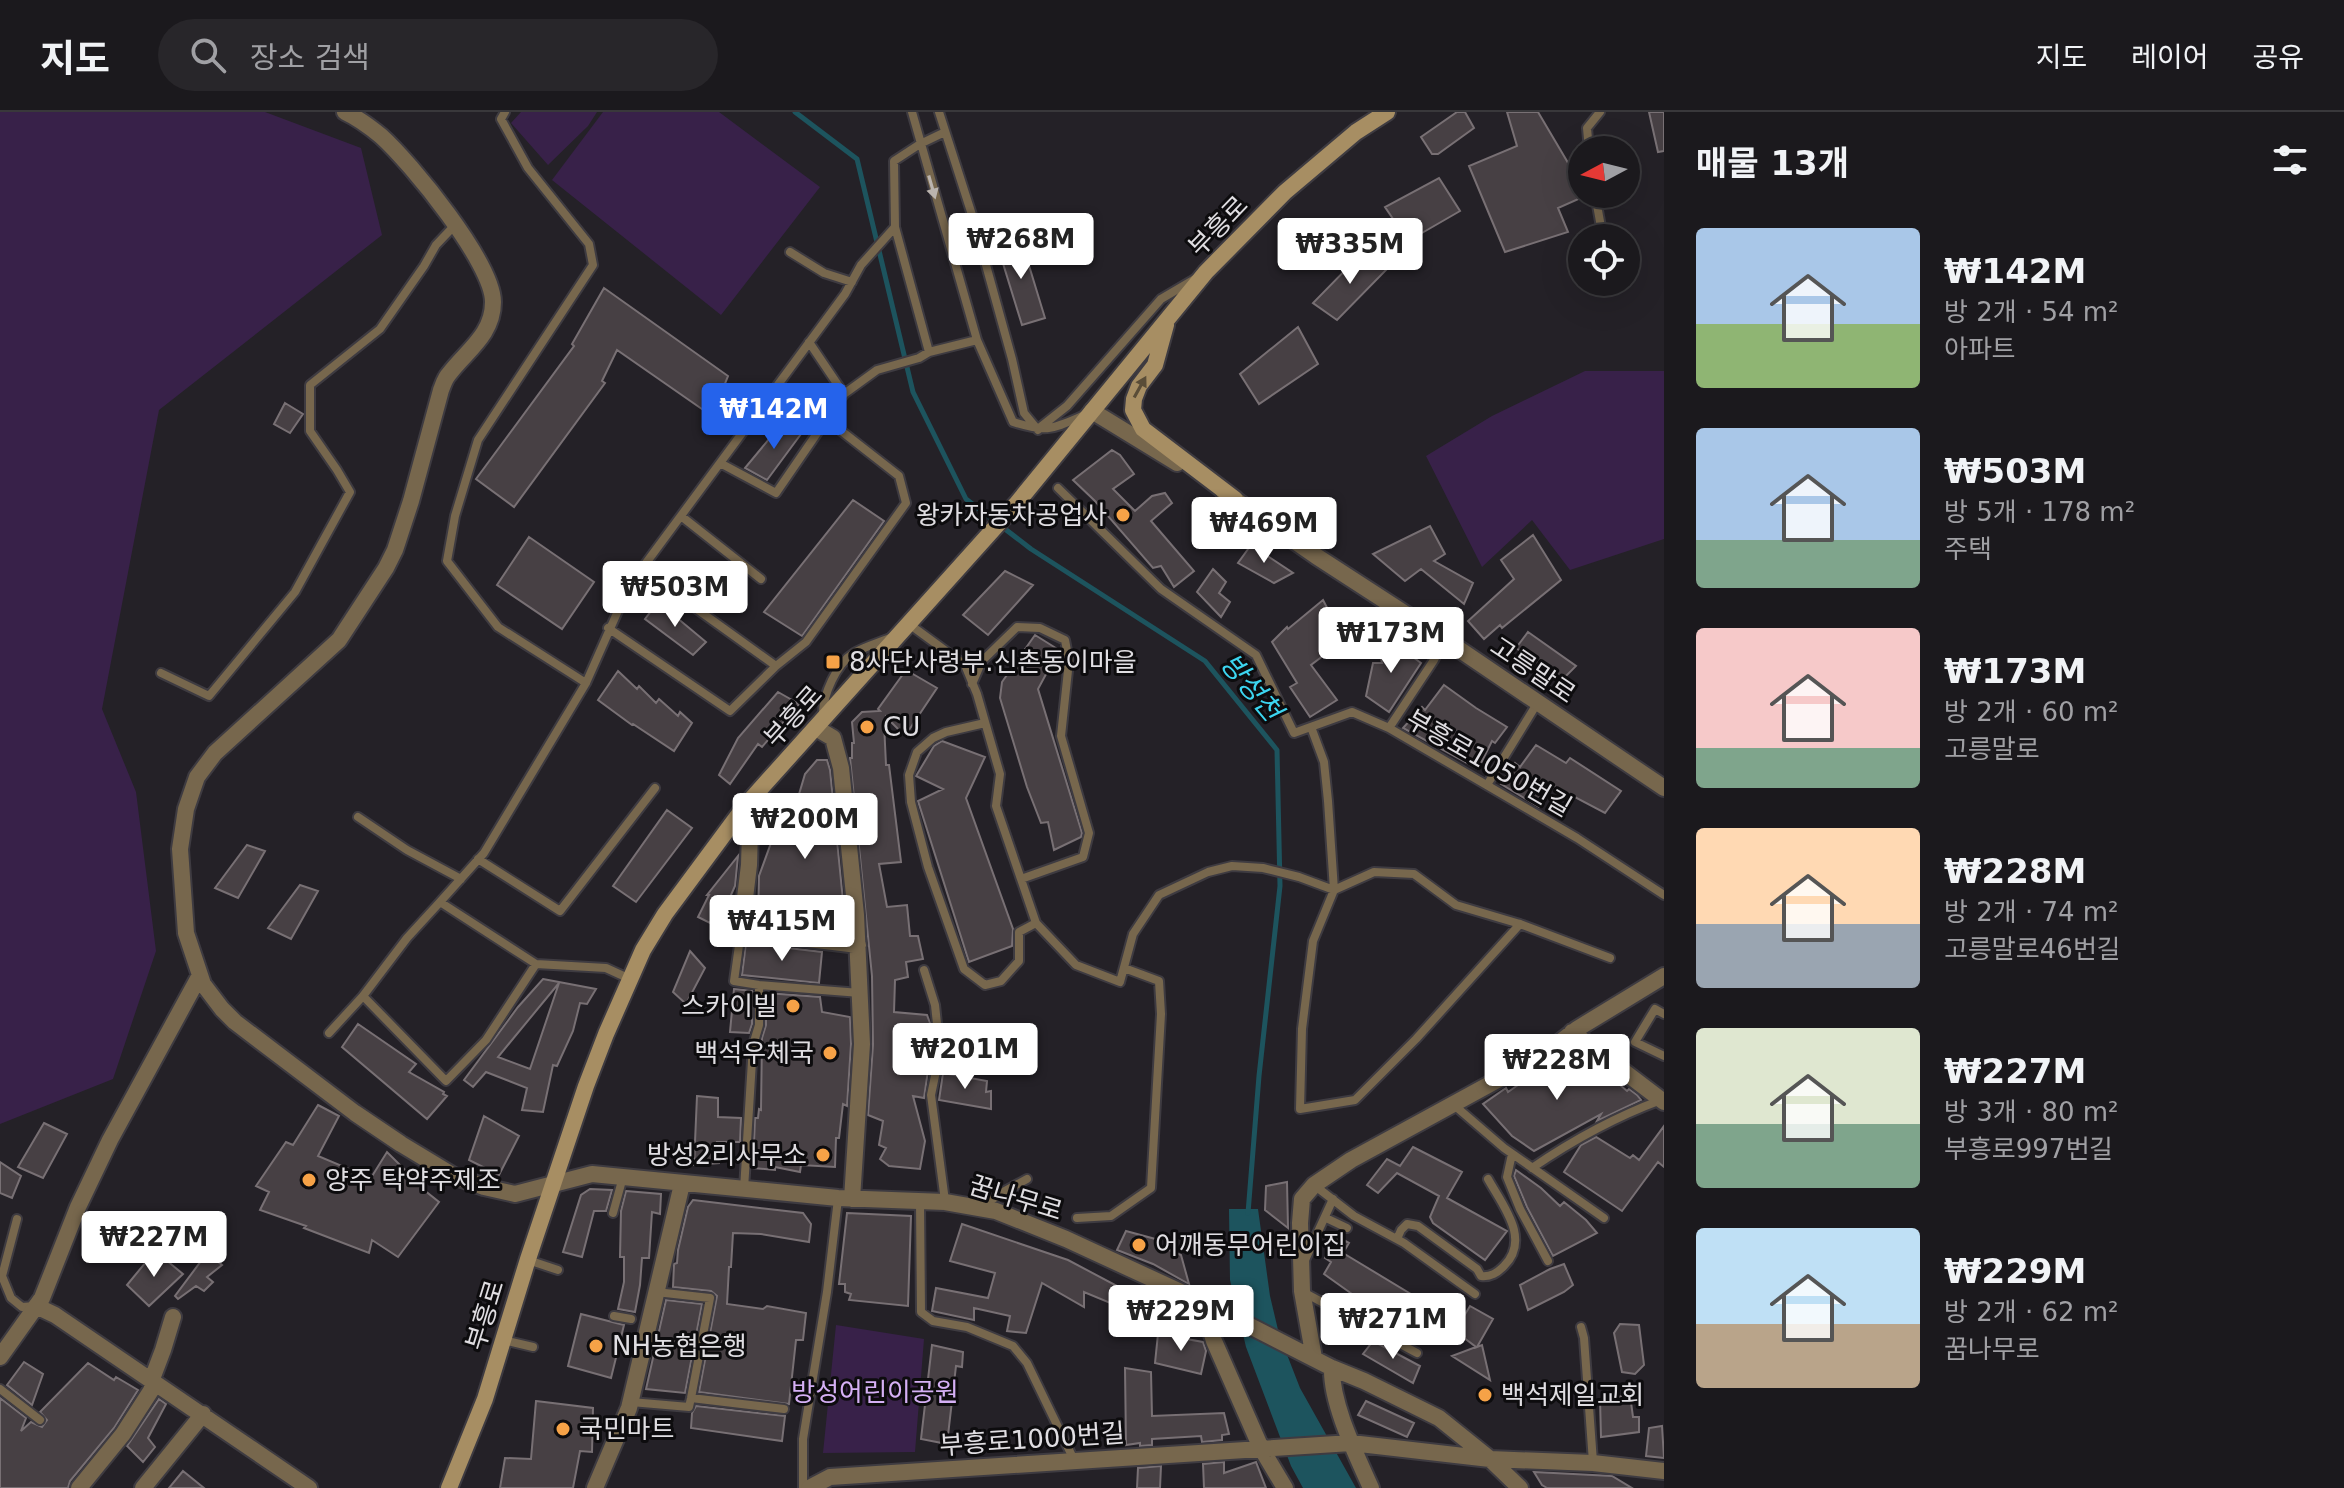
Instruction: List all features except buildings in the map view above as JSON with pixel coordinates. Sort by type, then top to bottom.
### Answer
[{"type":"main road","name":"부흥로","points":[[449,1488],[485,1399],[586,1086],[643,950],[665,914],[745,806],[1017,503],[1206,272],[1285,192],[1356,132],[1387,112]]},
{"type":"main road","points":[[1168,317],[1155,365],[1139,386],[1133,410],[1143,429],[1235,499]]},
{"type":"street","name":"꿈나무로","points":[[345,112],[382,137],[456,225],[484,271],[493,302],[487,328],[475,346],[447,375],[395,550],[386,568],[339,640],[225,743],[197,777],[186,809],[180,849],[186,933],[203,984],[222,1009],[355,1113],[433,1165],[469,1182],[515,1194],[592,1174],[744,1190],[945,1202],[996,1211],[1066,1239],[1311,1356]]},
{"type":"street","name":"고릉말로","points":[[1092,411],[1235,499],[1664,788]]},
{"type":"street","points":[[820,723],[833,738],[841,768],[858,945],[862,1044],[845,1198]]},
{"type":"street","points":[[745,806],[750,831],[749,865],[741,931],[858,945]]},
{"type":"street","points":[[0,1357],[42,1298],[78,1207],[110,1140],[200,975]]},
{"type":"street","points":[[1520,1488],[1439,1418],[1311,1356],[1313,1344],[1306,1323],[1302,1291],[1302,1199],[1314,1185],[1351,1160],[1543,1055],[1572,1032],[1664,976]]},
{"type":"street","points":[[1572,1032],[1663,1101]]},
{"type":"street","points":[[595,1488],[631,1401],[682,1184]]},
{"type":"street","points":[[1206,1304],[1214,1341],[1269,1448],[1285,1488]]},
{"type":"street","points":[[36,1306],[55,1315],[152,1379],[309,1488]]},
{"type":"street","points":[[79,1488],[123,1434],[152,1389],[152,1379],[173,1317]]},
{"type":"street","points":[[1332,1368],[1332,1383],[1351,1443],[1371,1488]]},
{"type":"street","points":[[143,1488],[203,1414]]},
{"type":"street","points":[[1351,1443],[1490,1459],[1593,1463],[1664,1471]]},
{"type":"street","name":"부흥로1000번길","points":[[806,1488],[830,1477],[1351,1443]]},
{"type":"lane","points":[[505,112],[501,119],[528,168],[589,244],[593,265],[478,440],[455,516],[447,561],[498,627],[586,683]]},
{"type":"lane","points":[[912,112],[977,340],[1013,422],[1038,430],[1054,429],[1092,411]]},
{"type":"lane","points":[[939,112],[973,218],[1024,413],[1038,430]]},
{"type":"lane","points":[[1588,136],[1587,128],[1600,112]]},
{"type":"lane","points":[[929,352],[895,227],[894,161],[945,132]]},
{"type":"lane","points":[[161,673],[209,696],[295,592],[350,492],[310,431],[310,385],[380,329],[436,245],[456,225]]},
{"type":"lane","points":[[329,1033],[363,996],[407,938],[478,859],[586,683],[629,586],[809,342],[861,265],[895,227]]},
{"type":"lane","points":[[790,252],[824,273],[852,282]]},
{"type":"lane","points":[[1038,430],[1067,406],[1161,299],[1206,272]]},
{"type":"lane","points":[[720,463],[776,493],[844,394],[877,370],[977,340]]},
{"type":"lane","points":[[809,342],[844,394]]},
{"type":"lane","points":[[608,628],[730,711],[806,642],[906,503],[899,476],[826,419]]},
{"type":"lane","points":[[1058,488],[1161,589],[1256,655],[1294,733],[1311,727],[1324,762],[1334,890],[1313,941],[1302,1029],[1300,1109],[1355,1100],[1416,1039],[1520,924]]},
{"type":"lane","points":[[681,516],[761,579]]},
{"type":"lane","points":[[641,569],[776,666]]},
{"type":"lane","points":[[972,684],[982,661],[1017,627],[1040,628],[1065,640],[1069,661],[1061,736],[1089,833],[1083,857],[1021,879]]},
{"type":"lane","points":[[906,628],[965,665],[1000,774],[996,806],[1036,923],[1076,965],[1120,982],[1133,934],[1159,895],[1208,872],[1232,866],[1263,868],[1334,890],[1374,872],[1414,874],[1456,905],[1520,924],[1610,958]]},
{"type":"lane","points":[[1389,728],[1434,660],[1444,639]]},
{"type":"lane","points":[[1487,785],[1538,702]]},
{"type":"lane","name":"부흥로1050번길","points":[[1311,727],[1352,712],[1389,728],[1577,838],[1664,895]]},
{"type":"lane","points":[[985,723],[946,732],[933,738],[917,752],[909,775],[911,802],[928,867],[964,969],[985,985],[1001,981],[1019,961],[1019,932],[1036,923]]},
{"type":"lane","points":[[478,859],[560,911],[655,788]]},
{"type":"lane","points":[[358,817],[407,850],[461,879]]},
{"type":"lane","points":[[440,902],[536,964],[606,968],[631,979]]},
{"type":"lane","points":[[741,931],[734,981],[860,993]]},
{"type":"lane","points":[[363,996],[446,1081],[486,1040],[536,964]]},
{"type":"lane","points":[[1077,1218],[1111,1216],[1151,1188],[1161,1014],[1159,981],[1124,968]]},
{"type":"lane","points":[[924,970],[935,1005],[940,1052],[931,1095],[945,1202]]},
{"type":"lane","points":[[744,1190],[753,1045],[759,1025],[759,985]]},
{"type":"lane","points":[[1664,1014],[1655,1009],[1635,1042],[1664,1056]]},
{"type":"lane","points":[[1532,1168],[1614,1119],[1663,1101]]},
{"type":"lane","points":[[1453,1104],[1512,1154],[1604,1218]]},
{"type":"lane","points":[[1512,1154],[1507,1177],[1548,1261]]},
{"type":"lane","points":[[613,1213],[623,1177]]},
{"type":"lane","points":[[979,1208],[1027,1179]]},
{"type":"lane","points":[[1397,1239],[1407,1224],[1418,1226],[1477,1269],[1481,1276],[1498,1273],[1513,1257],[1517,1242],[1511,1221],[1488,1179]]},
{"type":"lane","points":[[1314,1185],[1354,1216],[1397,1239],[1475,1294]]},
{"type":"lane","points":[[806,1488],[803,1439],[845,1198]]},
{"type":"lane","points":[[1301,1267],[1333,1199]]},
{"type":"lane","points":[[920,1202],[921,1312],[933,1321],[967,1327],[1013,1346],[1027,1363],[1075,1461]]},
{"type":"lane","points":[[1326,1218],[1347,1228]]},
{"type":"lane","points":[[17,1219],[2,1276],[11,1298],[22,1307],[36,1306]]},
{"type":"lane","points":[[528,1259],[558,1270]]},
{"type":"lane","points":[[1302,1291],[1417,1353]]},
{"type":"lane","points":[[631,1401],[689,1407],[710,1298],[656,1292]]},
{"type":"lane","points":[[614,1316],[631,1319]]},
{"type":"lane","points":[[1581,1327],[1593,1463]]},
{"type":"lane","points":[[502,1339],[533,1347]]},
{"type":"lane","points":[[0,1389],[40,1420]]},
{"type":"lane","points":[[691,1398],[784,1409]]},
{"type":"green space","points":[[0,112],[265,112],[361,148],[382,235],[159,410],[102,709],[136,792],[156,951],[113,1079],[0,1124]]},
{"type":"green space","points":[[521,112],[597,112],[588,126],[548,165],[511,123]]},
{"type":"green space","points":[[603,112],[719,112],[820,187],[721,315],[552,180]]},
{"type":"green space","points":[[1585,371],[1664,371],[1664,539],[1570,570],[1532,520],[1482,567],[1426,456],[1492,416]]},
{"type":"green space","name":"방성어린이공원","points":[[836,1325],[924,1339],[915,1452],[823,1453]]},
{"type":"water","points":[[1229,1209],[1258,1209],[1270,1296],[1279,1334],[1300,1388],[1356,1488],[1303,1488],[1291,1466],[1246,1347],[1230,1280]]},
{"type":"waterway","name":"방성천","points":[[795,112],[857,159],[913,392],[966,499],[1031,549],[1205,661],[1277,750],[1280,886],[1248,1213]]},
{"type":"place","name":"왕카자동차공업사","points":[[1123,515]]},
{"type":"place","name":"8사단사령부.신촌동이마을","points":[[833,662]]},
{"type":"place","name":"CU","points":[[867,727]]},
{"type":"place","name":"스카이빌","points":[[793,1006]]},
{"type":"place","name":"백석우체국","points":[[830,1053]]},
{"type":"place","name":"방성2리사무소","points":[[823,1155]]},
{"type":"place","name":"양주 탁약주제조","points":[[309,1180]]},
{"type":"place","name":"어깨동무어린이집","points":[[1139,1245]]},
{"type":"place","name":"NH농협은행","points":[[596,1346]]},
{"type":"place","name":"백석제일교회","points":[[1485,1395]]},
{"type":"place","name":"국민마트","points":[[563,1429]]}]
